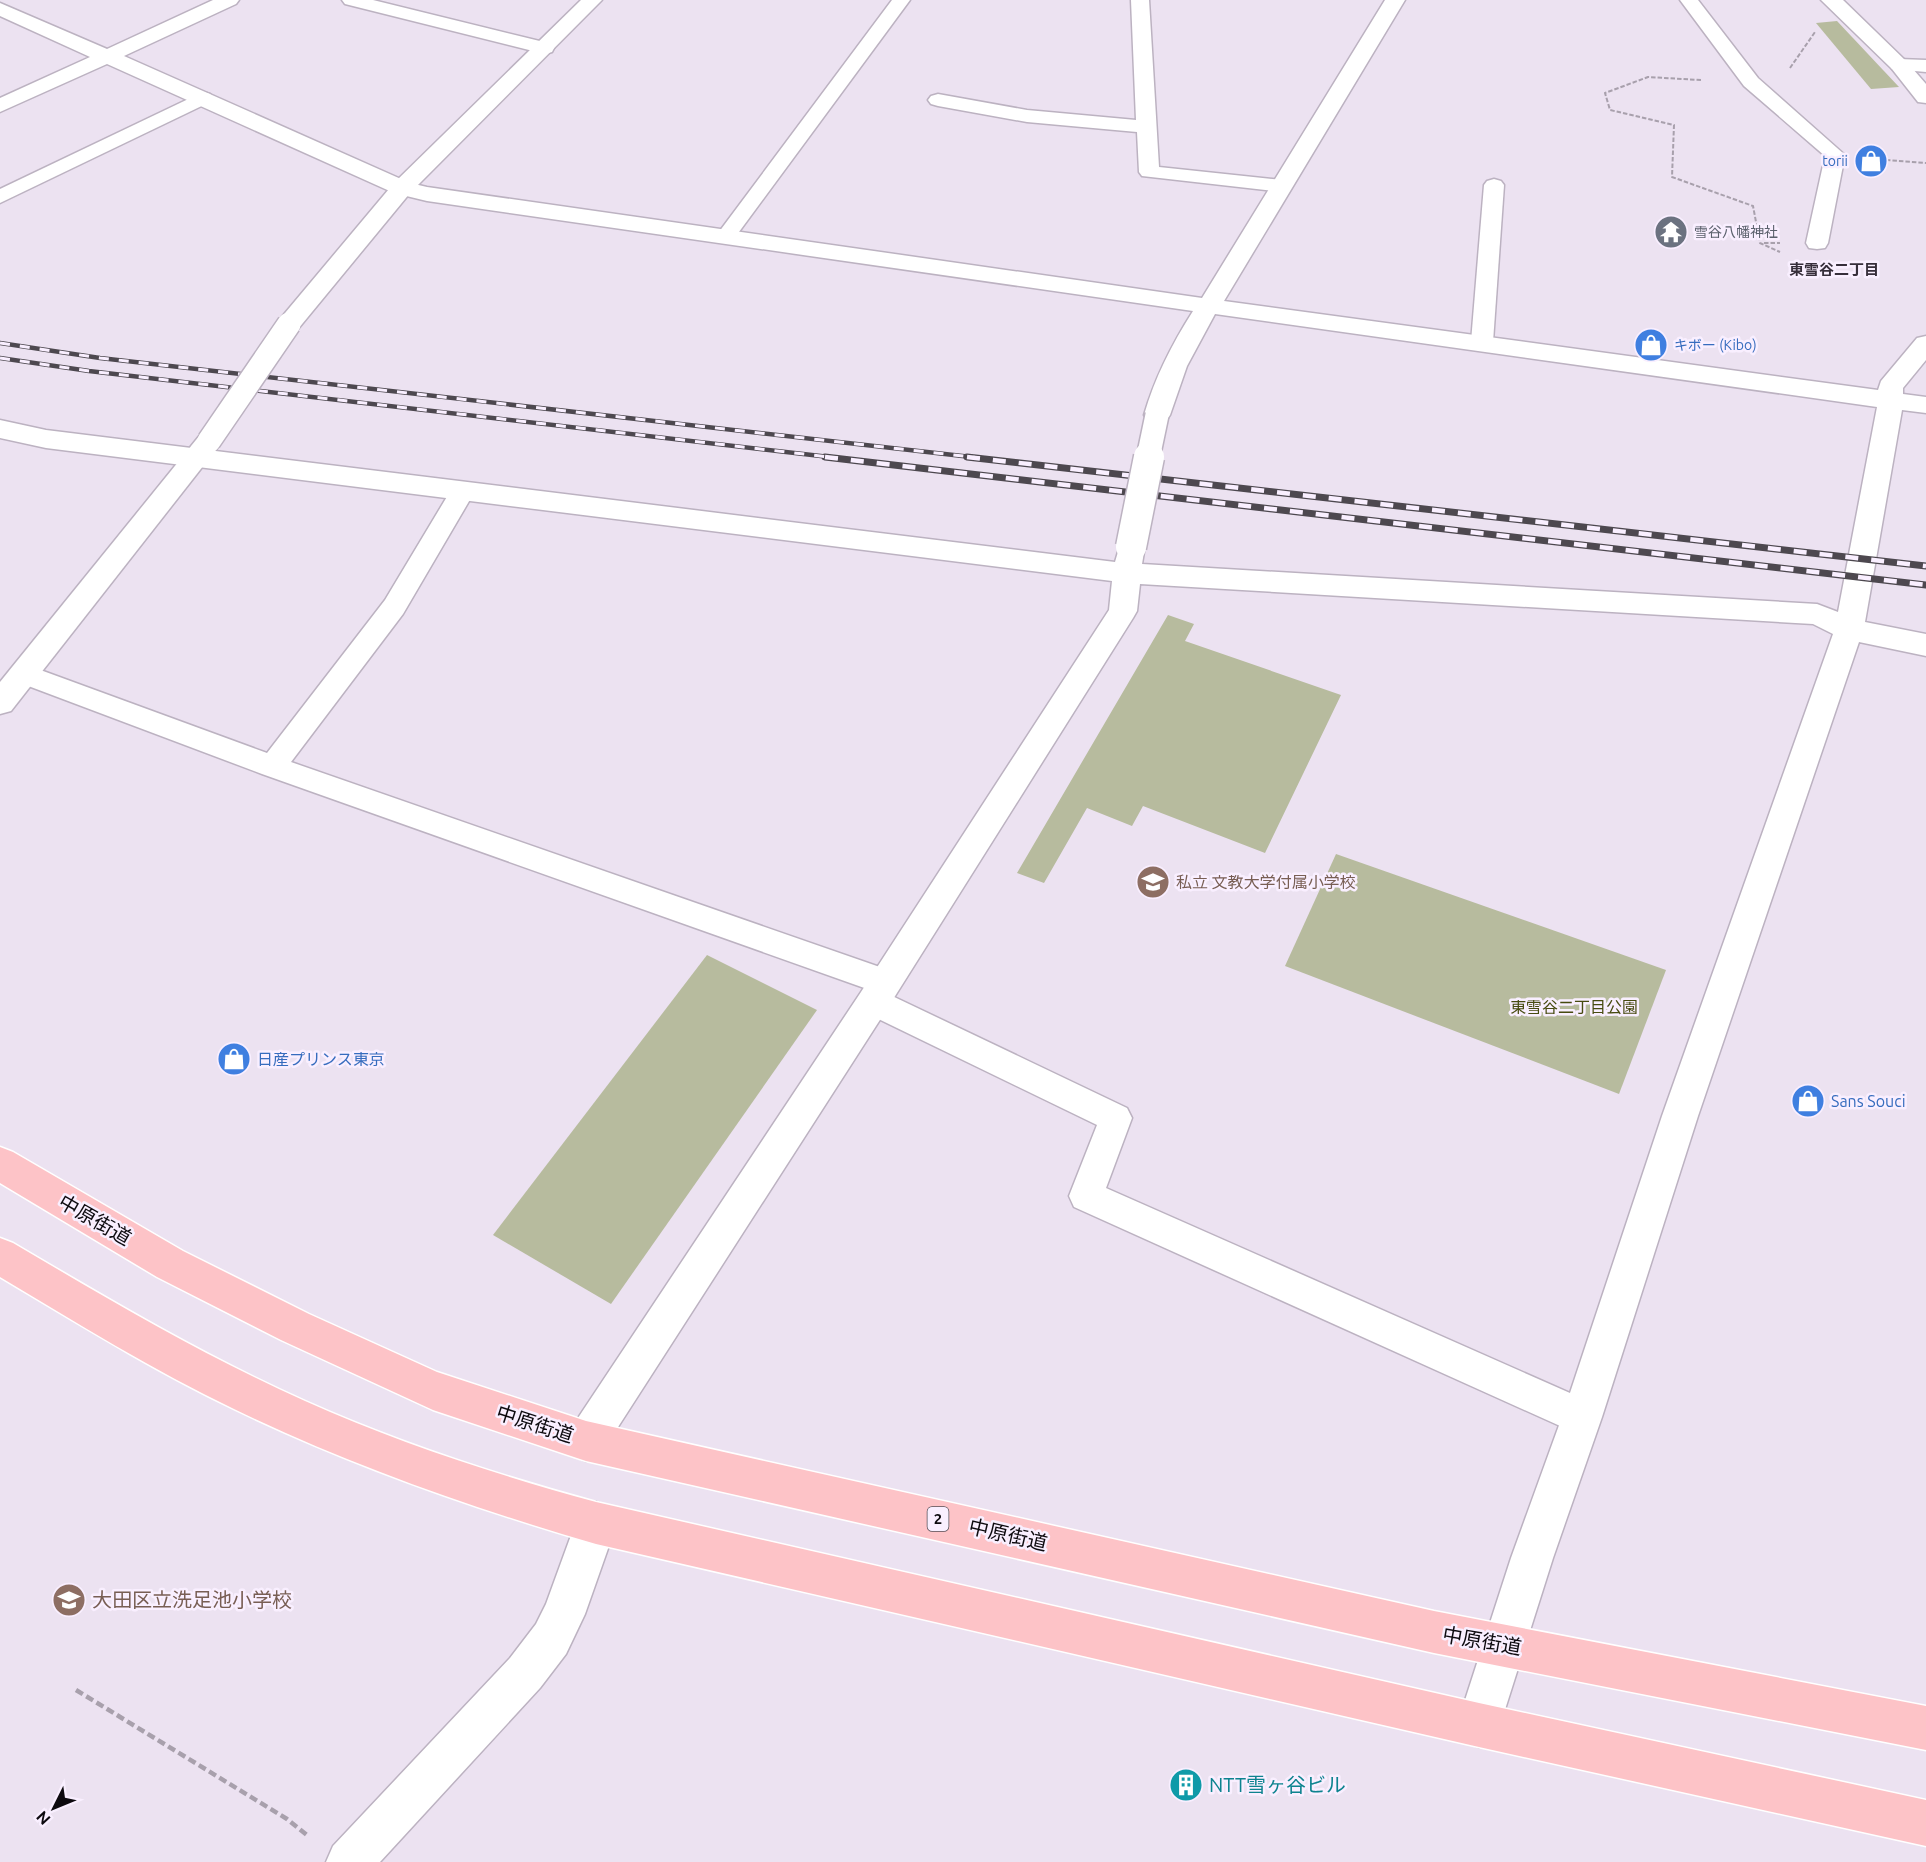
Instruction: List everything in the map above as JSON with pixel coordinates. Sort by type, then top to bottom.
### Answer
[{"type":"main road","name":"中原街道","points":[[0,1164],[170,1264],[295,1327],[434,1390],[586,1441],[1434,1632],[1926,1728]]},
{"type":"main road","points":[[0,1256],[119,1326],[245,1394],[390,1458],[481,1489],[596,1522],[1479,1725],[1926,1823]]},
{"type":"street","points":[[0,106],[229,0]]},
{"type":"street","points":[[0,703],[203,449],[290,324],[402,188],[592,0]]},
{"type":"street","points":[[586,1441],[879,992],[1123,611],[1129,560],[1164,387],[1186,339],[1395,0]]},
{"type":"street","points":[[1831,0],[1899,65],[1926,97]]},
{"type":"street","points":[[0,9],[402,188],[427,194],[1208,306],[1926,405]]},
{"type":"street","points":[[1479,1725],[1532,1558],[1582,1417],[1680,1116],[1849,629],[1891,400],[1890,387],[1926,344]]},
{"type":"street","points":[[0,429],[46,439],[203,449],[463,491],[1129,560],[1817,614],[1849,629],[1926,645]]},
{"type":"street","points":[[349,1862],[525,1673],[551,1639],[564,1614],[596,1522]]},
{"type":"lane","points":[[351,0],[544,48]]},
{"type":"lane","points":[[726,236],[902,0]]},
{"type":"lane","points":[[1140,0],[1149,172],[1281,186]]},
{"type":"lane","points":[[1689,0],[1751,82],[1835,156],[1817,243]]},
{"type":"lane","points":[[1899,65],[1926,66]]},
{"type":"lane","points":[[0,197],[203,98]]},
{"type":"lane","points":[[938,100],[1027,116],[1147,127]]},
{"type":"lane","points":[[1482,342],[1494,185]]},
{"type":"lane","points":[[272,766],[394,607],[463,491]]},
{"type":"lane","points":[[24,674],[879,992],[1116,1118],[1086,1196],[1582,1417]]},
{"type":"path","points":[[1780,252],[1760,243],[1753,206],[1672,177],[1674,125],[1610,110],[1605,93],[1648,77],[1779,84],[1818,27]]},
{"type":"path","points":[[1906,162],[1926,163]]},
{"type":"path","points":[[76,1690],[287,1819]]},
{"type":"green space","points":[[1837,21],[1899,87],[1871,89],[1816,23]]},
{"type":"green space","points":[[1168,615],[1194,624],[1185,641],[1341,695],[1265,853],[1143,806],[1132,826],[1087,808],[1044,883],[1017,873]]},
{"type":"green space","name":"東雪谷二丁目公園","points":[[1336,854],[1666,970],[1619,1094],[1285,966]]},
{"type":"green space","points":[[707,955],[817,1010],[611,1304],[493,1235]]},
{"type":"railway","points":[[0,343],[100,358],[980,458]]},
{"type":"railway","points":[[0,358],[89,371],[838,458]]},
{"type":"railway","points":[[825,457],[1926,585]]},
{"type":"railway","points":[[967,457],[1926,566]]},
{"type":"place","name":"torii","points":[[1871,161]]},
{"type":"place","name":"雪谷八幡神社","points":[[1671,232]]},
{"type":"place","name":"キボー (Kibo)","points":[[1651,345]]},
{"type":"place","name":"私立 文教大学付属小学校","points":[[1153,882]]},
{"type":"place","name":"日産プリンス東京","points":[[234,1059]]},
{"type":"place","name":"Sans Souci","points":[[1808,1101]]},
{"type":"place","name":"大田区立洗足池小学校","points":[[69,1600]]},
{"type":"place","name":"NTT雪ヶ谷ビル","points":[[1186,1785]]},
{"type":"district","name":"東雪谷二丁目","points":[[1834,270]]}]
